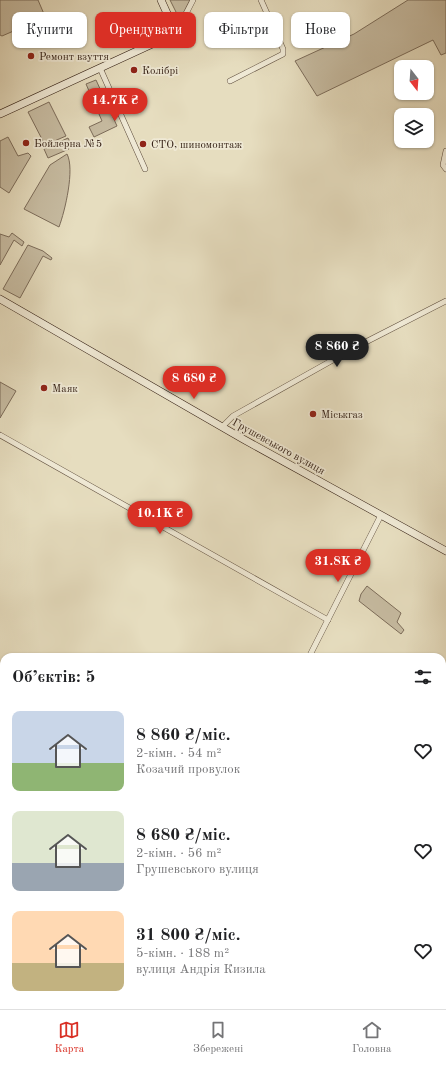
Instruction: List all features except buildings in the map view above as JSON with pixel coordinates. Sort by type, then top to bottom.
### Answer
[{"type":"street","points":[[161,0],[166,12]]},
{"type":"street","points":[[187,12],[193,0]]},
{"type":"street","points":[[230,81],[283,54],[283,50],[261,0]]},
{"type":"street","points":[[0,114],[143,48]]},
{"type":"street","points":[[100,68],[145,169]]},
{"type":"street","points":[[446,150],[443,165],[446,169]]},
{"type":"street","name":"Грушевського вулиця","points":[[0,299],[222,427],[446,551]]},
{"type":"street","points":[[222,427],[233,416],[356,347],[446,301]]},
{"type":"street","points":[[0,435],[328,620]]},
{"type":"street","points":[[311,653],[381,515]]},
{"type":"shaded area","points":[[0,0],[38,0],[43,12],[12,12],[12,32],[2,36],[0,35]]},
{"type":"shaded area","points":[[170,0],[190,0],[184,12],[176,12]]},
{"type":"shaded area","points":[[408,0],[446,0],[446,53],[441,55],[433,40],[317,96],[295,61],[323,48],[350,48],[350,36]]},
{"type":"shaded area","points":[[96,80],[117,126],[94,137],[89,127],[102,121],[86,84]]},
{"type":"shaded area","points":[[49,102],[66,136],[45,145],[28,112]]},
{"type":"shaded area","points":[[8,137],[18,156],[28,153],[31,156],[9,193],[0,187],[0,141]]},
{"type":"shaded area","points":[[68,138],[70,142],[67,144],[69,149],[48,158],[44,149]]},
{"type":"shaded area","points":[[67,154],[70,179],[64,211],[59,227],[24,209],[50,165]]},
{"type":"shaded area","points":[[12,233],[24,242],[22,246],[14,240],[0,265],[0,234],[9,237]]},
{"type":"shaded area","points":[[28,245],[43,251],[52,258],[51,260],[43,256],[20,298],[3,289]]},
{"type":"shaded area","points":[[0,382],[16,391],[0,418]]},
{"type":"shaded area","points":[[367,586],[401,613],[397,622],[404,630],[401,634],[359,601],[361,594]]},
{"type":"place","name":"Ремонт взуття","points":[[31,56]]},
{"type":"place","name":"Колібрі","points":[[134,70]]},
{"type":"place","name":"Бойлерна №5","points":[[26,143]]},
{"type":"place","name":"СТО, шиномонтаж","points":[[143,144]]},
{"type":"place","name":"Маяк","points":[[44,388]]},
{"type":"place","name":"Міськгаз","points":[[313,414]]}]
